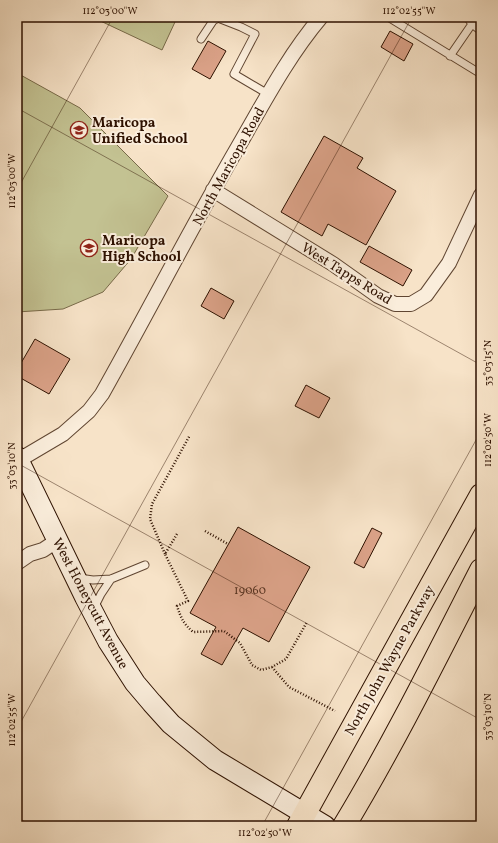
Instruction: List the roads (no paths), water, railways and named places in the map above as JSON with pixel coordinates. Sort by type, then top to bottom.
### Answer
[{"type":"highway","name":"North John Wayne Parkway","points":[[301,820],[481,495]]},
{"type":"highway","points":[[344,826],[402,722],[481,570]]},
{"type":"street","name":"North Maricopa Road","points":[[18,458],[63,434],[89,410],[102,394],[213,190],[268,94],[308,32],[321,17]]},
{"type":"street","name":"West Tapps Road","points":[[213,190],[333,264],[378,296],[395,304],[411,304],[426,294],[430,289],[449,263],[481,195]]},
{"type":"street","name":"West Honeycutt Avenue","points":[[18,458],[92,611],[108,641],[135,683],[171,724],[215,760],[301,820],[326,826]]},
{"type":"street","points":[[17,563],[30,554],[43,550],[58,540]]},
{"type":"lane","points":[[388,17],[481,74]]},
{"type":"lane","points":[[467,17],[472,24],[481,30]]},
{"type":"lane","points":[[201,39],[213,21],[218,18],[255,34],[234,74],[268,94]]},
{"type":"lane","points":[[450,56],[472,24]]},
{"type":"lane","points":[[76,577],[93,580],[111,579],[146,565]]},
{"type":"lane","points":[[92,611],[100,594],[111,579]]},
{"type":"place","name":"Maricopa Unified School","points":[[79,130]]},
{"type":"place","name":"Maricopa High School","points":[[89,248]]}]
